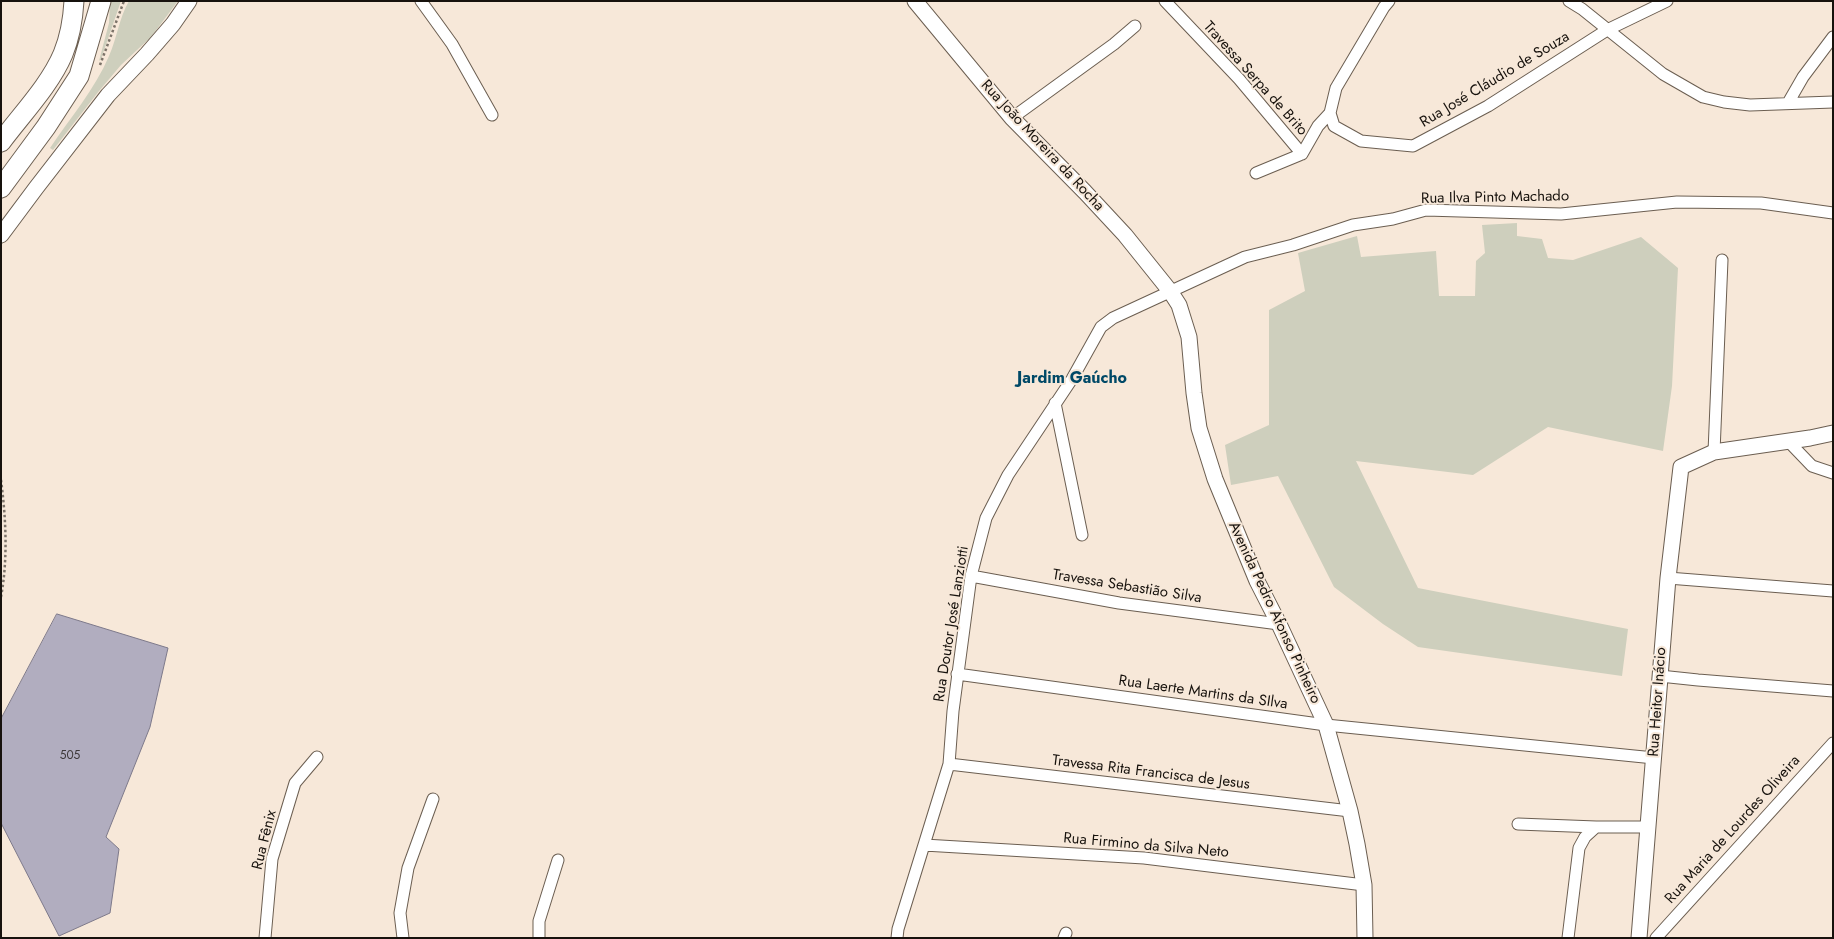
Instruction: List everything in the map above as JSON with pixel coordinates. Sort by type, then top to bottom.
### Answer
[{"type":"main road","points":[[1,142],[45,84],[63,54],[72,22],[74,1]]},
{"type":"main road","points":[[1,188],[46,127],[79,76],[101,1]]},
{"type":"street","points":[[1,235],[108,95],[154,47],[189,1]]},
{"type":"street","points":[[421,1],[452,44],[492,115]]},
{"type":"street","name":"Rua João Moreira da Rocha","points":[[915,1],[1012,118],[1125,235],[1170,291]]},
{"type":"street","name":"Travessa Serpa de Brito","points":[[1165,1],[1239,79],[1302,154]]},
{"type":"street","points":[[1256,172],[1302,154],[1318,126],[1330,113],[1336,88],[1389,1]]},
{"type":"street","points":[[1569,1],[1664,74],[1703,97],[1750,105],[1833,102]]},
{"type":"street","name":"Rua José Cláudio de Souza","points":[[1330,113],[1334,126],[1361,141],[1413,146],[1488,106],[1607,30],[1667,1]]},
{"type":"street","points":[[1012,118],[1114,44],[1135,26]]},
{"type":"street","points":[[1788,103],[1803,77],[1833,37]]},
{"type":"street","name":"Rua Ilva Pinto Machado","points":[[1170,291],[1245,257],[1293,245],[1353,225],[1394,219],[1426,210],[1561,214],[1686,202],[1761,203],[1833,213]]},
{"type":"street","points":[[1722,260],[1714,452],[1833,433]]},
{"type":"street","name":"Rua Doutor José Lanziotti","points":[[897,938],[898,929],[949,764],[957,674],[971,576],[986,518],[1008,475],[1072,379],[1102,327],[1113,318],[1170,291]]},
{"type":"street","name":"Avenida Pedro Afonso Pinheiro","points":[[1170,291],[1179,305],[1189,337],[1199,428],[1214,479],[1257,581],[1326,725],[1350,811],[1364,885],[1365,938]]},
{"type":"street","points":[[1055,403],[1082,536]]},
{"type":"street","points":[[1788,441],[1812,466],[1833,473]]},
{"type":"street","name":"Rua Heitor Inácio","points":[[1639,938],[1668,578],[1681,468],[1714,452]]},
{"type":"street","name":"Travessa Sebastião Silva","points":[[971,576],[1119,603],[1279,624]]},
{"type":"street","points":[[1668,578],[1833,590]]},
{"type":"street","name":"Rua Laerte Martins da SIlva","points":[[957,674],[1326,725],[1654,758]]},
{"type":"street","points":[[1660,676],[1833,691]]},
{"type":"street","name":"Rua Maria de Lourdes Oliveira","points":[[1656,938],[1833,743]]},
{"type":"street","name":"Rua Fênix","points":[[265,938],[272,859],[295,783],[317,757]]},
{"type":"street","name":"Travessa Rita Francisca de Jesus","points":[[949,764],[1350,811]]},
{"type":"street","points":[[403,938],[400,913],[408,868],[433,799]]},
{"type":"street","points":[[1518,824],[1647,827]]},
{"type":"street","points":[[1568,938],[1579,848],[1585,837],[1596,827]]},
{"type":"street","name":"Rua Firmino da Silva Neto","points":[[924,845],[1144,858],[1364,885]]},
{"type":"street","points":[[539,938],[539,921],[558,860]]},
{"type":"path","points":[[1,480],[5,545],[1,597]]},
{"type":"green space","points":[[110,1],[121,1],[99,61],[109,23]]},
{"type":"green space","points":[[129,1],[178,1],[151,37],[121,65],[99,91],[53,150],[50,148],[89,92],[103,68],[112,49]]},
{"type":"green space","points":[[1517,223],[1517,236],[1542,239],[1548,258],[1573,260],[1641,237],[1678,268],[1672,386],[1663,451],[1548,427],[1473,475],[1356,461],[1418,588],[1628,629],[1622,676],[1418,647],[1383,624],[1334,587],[1278,476],[1231,485],[1225,445],[1269,425],[1269,310],[1305,291],[1298,253],[1357,236],[1361,257],[1436,251],[1439,296],[1475,296],[1476,261],[1485,253],[1482,225]]},
{"type":"building","points":[[57,614],[168,648],[150,727],[106,837],[119,849],[110,913],[59,936],[1,823],[1,719]]},
{"type":"district","name":"Jardim Gaúcho","points":[[1072,379]]}]
